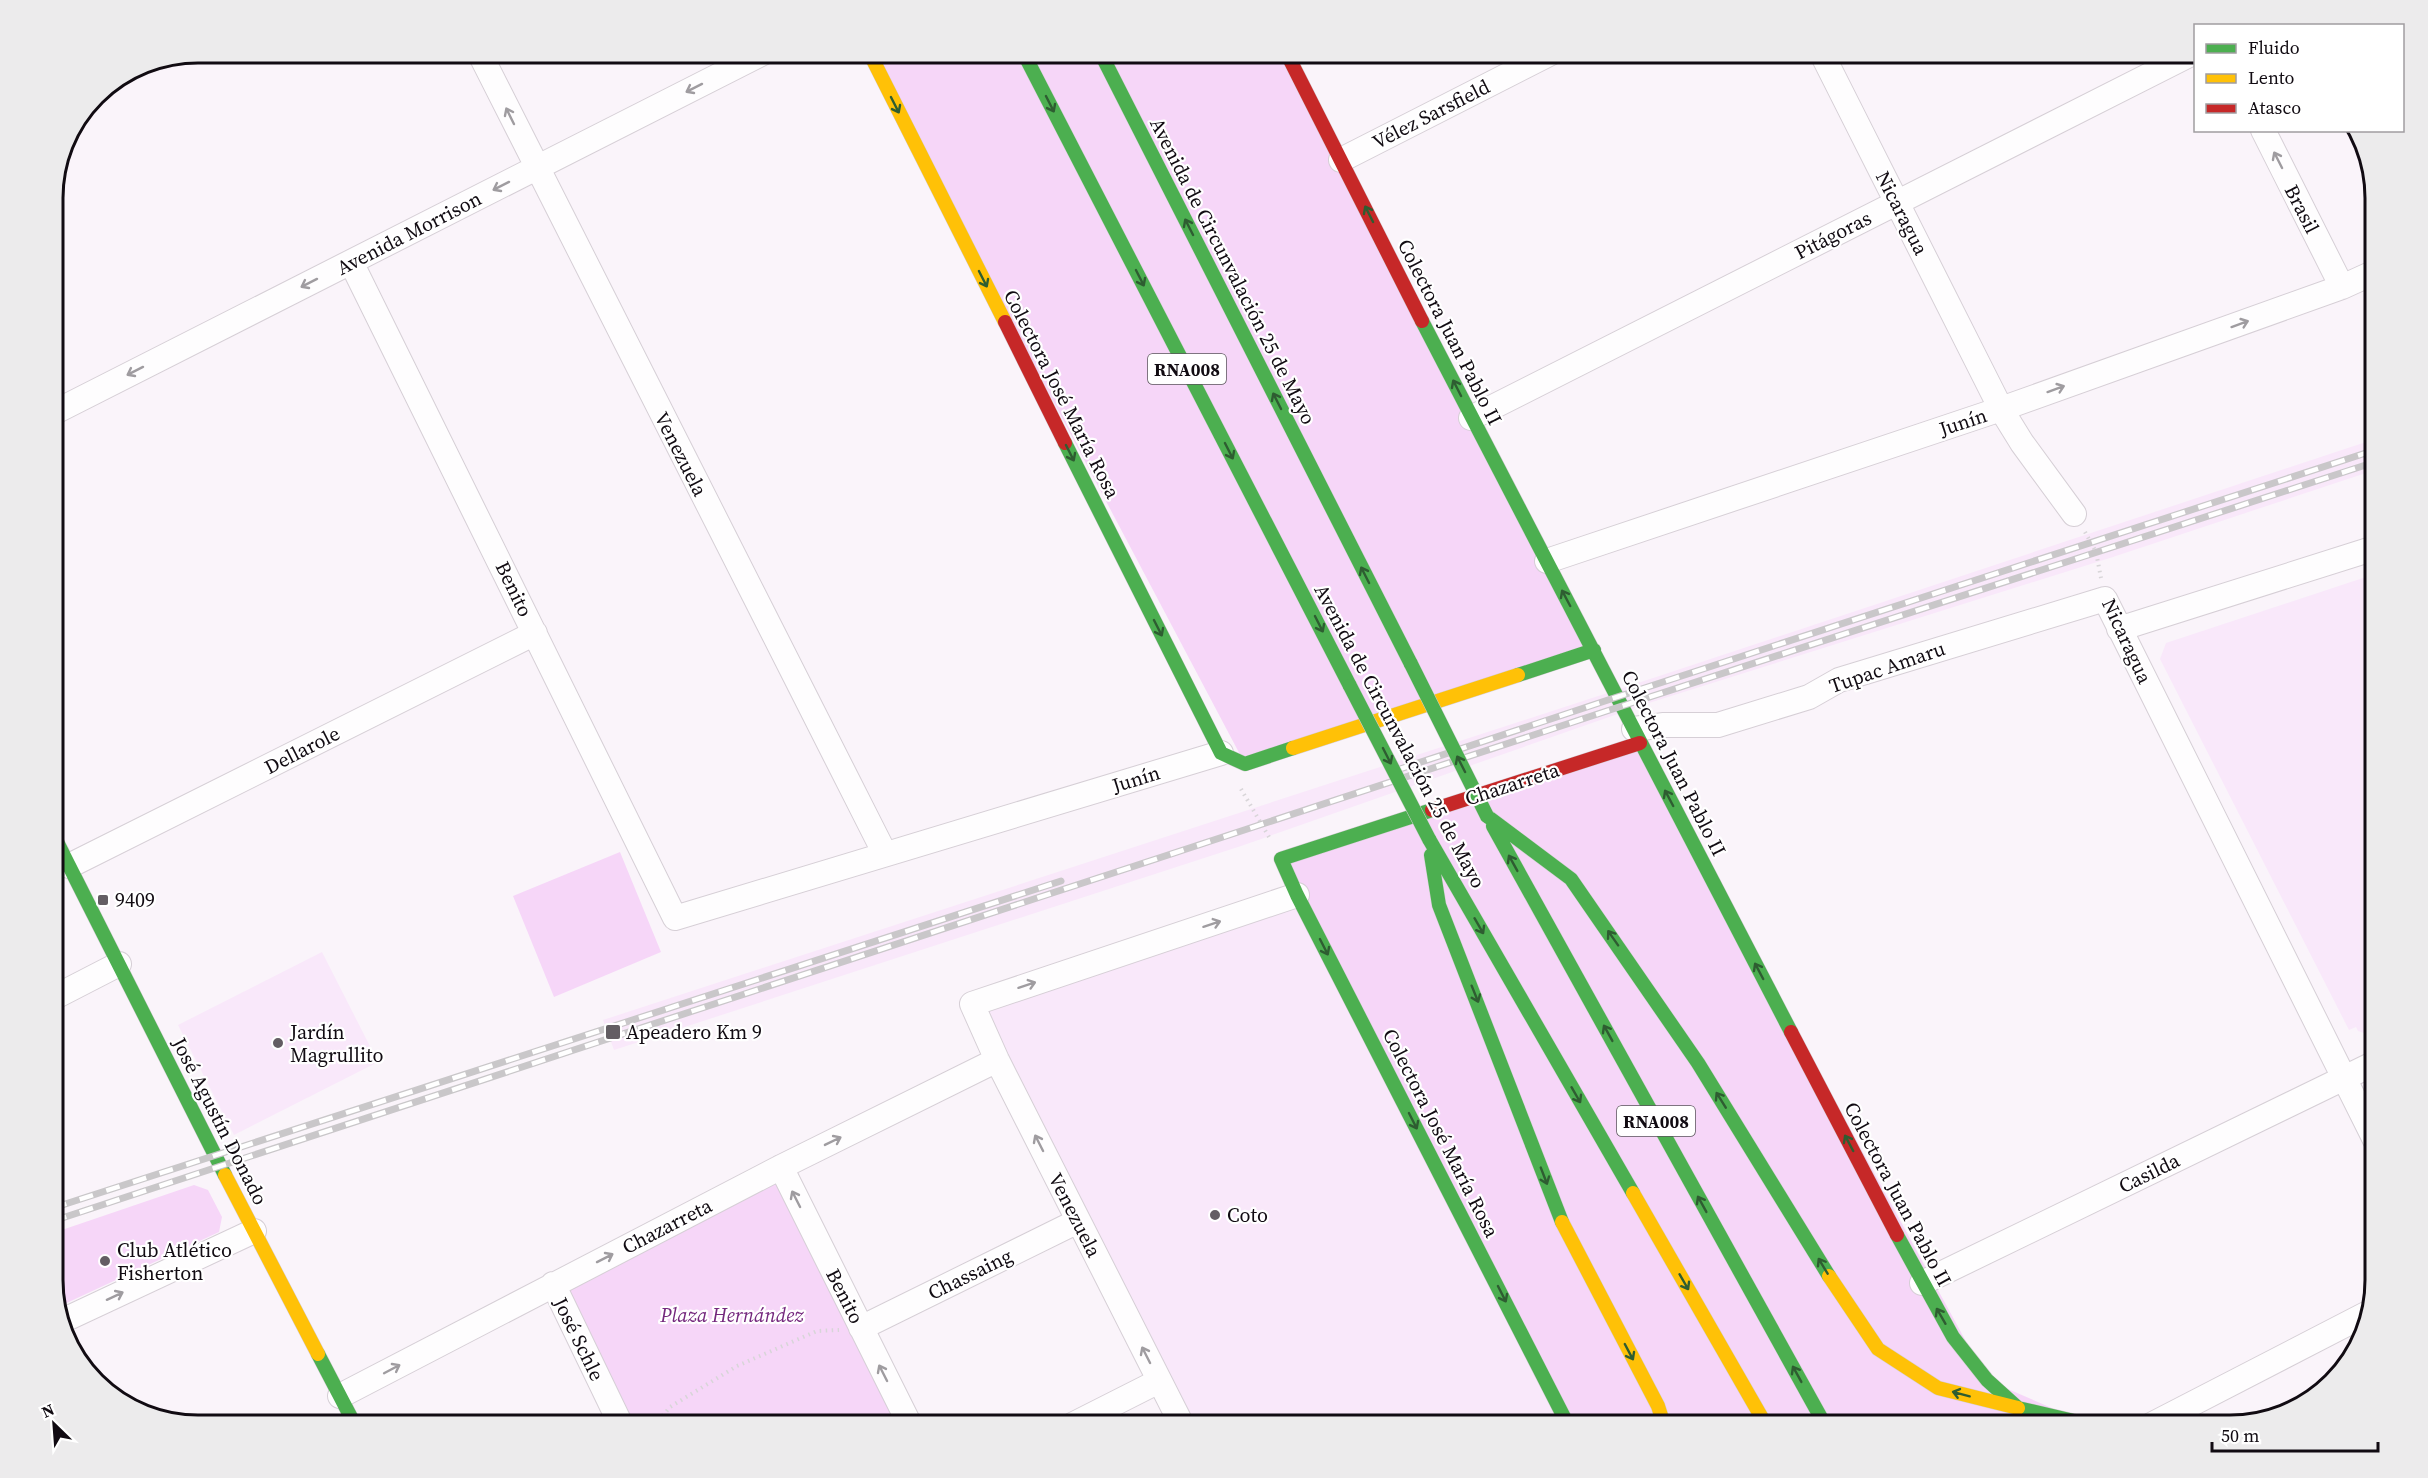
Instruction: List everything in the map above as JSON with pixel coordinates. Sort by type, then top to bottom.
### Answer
[{"type":"main road","name":"Colectora José María Rosa","points":[[875,63],[1221,753]]},
{"type":"main road","name":"Avenida de Circunvalación 25 de Mayo","points":[[1029,63],[1429,838],[1760,1415]]},
{"type":"main road","name":"Avenida de Circunvalación 25 de Mayo","points":[[1106,63],[1487,816],[1819,1415]]},
{"type":"main road","name":"Colectora Juan Pablo II","points":[[1292,63],[1471,418],[1594,650],[1922,1283],[1953,1337],[1987,1380],[2018,1408],[2048,1415]]},
{"type":"main road","points":[[1221,753],[1245,764],[1594,650]]},
{"type":"main road","name":"Chazarreta","points":[[1281,859],[1637,736]]},
{"type":"main road","points":[[1487,816],[1571,879],[1698,1063],[1848,1308],[1878,1349],[1938,1388],[2018,1408]]},
{"type":"main road","points":[[1429,838],[1438,905],[1567,1234],[1661,1415]]},
{"type":"main road","name":"José Agustín Donado","points":[[63,854],[350,1415]]},
{"type":"main road","name":"Colectora José María Rosa","points":[[1281,859],[1297,895],[1563,1415]]},
{"type":"street","name":"Venezuela","points":[[484,63],[885,854]]},
{"type":"street","name":"Avenida Morrison","points":[[63,408],[743,63]]},
{"type":"street","name":"Vélez Sarsfield","points":[[1341,160],[1531,63]]},
{"type":"street","name":"Nicaragua","points":[[1827,63],[2001,409],[2022,443],[2074,514]]},
{"type":"street","name":"Pitágoras","points":[[1471,418],[2173,63]]},
{"type":"street","name":"Brasil","points":[[2264,132],[2342,287]]},
{"type":"street","name":"Benito","points":[[351,262],[675,918]]},
{"type":"street","name":"Junín","points":[[1547,561],[2001,409],[2342,287],[2365,277]]},
{"type":"street","points":[[2119,630],[2365,551]]},
{"type":"street","name":"Nicaragua","points":[[2105,599],[2365,1119]]},
{"type":"street","name":"Tupac Amaru","points":[[1637,736],[1664,725],[1718,725],[1809,697],[1839,680],[2105,599]]},
{"type":"street","name":"Dellarole","points":[[69,866],[536,633]]},
{"type":"street","name":"Junín","points":[[675,918],[1221,753]]},
{"type":"street","name":"Venezuela","points":[[1177,1415],[997,1060],[972,1004],[1297,895]]},
{"type":"street","points":[[63,993],[119,964]]},
{"type":"street","name":"Chazarreta","points":[[340,1396],[780,1167],[997,1060]]},
{"type":"street","name":"Casilda","points":[[1922,1283],[2365,1068]]},
{"type":"street","name":"Benito","points":[[780,1167],[905,1415]]},
{"type":"street","name":"Chassaing","points":[[861,1328],[1078,1221]]},
{"type":"street","points":[[69,1318],[254,1231]]},
{"type":"street","name":"José Schle","points":[[553,1284],[616,1415]]},
{"type":"street","points":[[2170,1415],[2359,1317]]},
{"type":"street","points":[[1092,1415],[1159,1381]]},
{"type":"path","name":"Nicaragua","points":[[2074,514],[2096,552],[2105,599]]},
{"type":"path","points":[[664,1415],[670,1407],[737,1366],[817,1331],[861,1328]]},
{"type":"shaded area","points":[[2365,442],[2365,473],[2113,557],[1652,702],[1241,846],[614,1050],[603,1020],[1635,684]]},
{"type":"shaded area","points":[[2365,577],[2364,1033],[2358,1031],[2356,1027],[2349,1030],[2160,659],[2166,643]]},
{"type":"shaded area","points":[[1297,895],[1563,1415],[1177,1415],[972,1004]]},
{"type":"shaded area","name":"Jardín Magrullito","points":[[322,952],[378,1062],[234,1135],[178,1025]]},
{"type":"green space","points":[[874,63],[1291,63],[1594,650],[1245,764]]},
{"type":"green space","points":[[1640,743],[1987,1380],[2068,1415],[1563,1415],[1281,859]]},
{"type":"green space","points":[[620,852],[661,952],[554,997],[513,896]]},
{"type":"green space","name":"Plaza Hernández","points":[[781,1167],[905,1415],[616,1415],[553,1284]]},
{"type":"green space","name":"Club Atlético Fisherton","points":[[194,1185],[208,1190],[222,1217],[219,1232],[66,1303],[63,1289],[63,1230]]},
{"type":"railway","points":[[1400,769],[2365,453]]},
{"type":"railway","points":[[63,1218],[1622,706],[2365,465]]},
{"type":"railway","points":[[63,1205],[1061,881]]},
{"type":"traffic: fast","points":[[1029,63],[1350,686]]},
{"type":"traffic: fast","points":[[1106,63],[1411,664]]},
{"type":"traffic: fast","points":[[1422,321],[1791,1032]]},
{"type":"traffic: fast","points":[[1065,443],[1221,753],[1245,764],[1293,748]]},
{"type":"traffic: fast","points":[[1518,675],[1594,650]]},
{"type":"traffic: fast","points":[[1411,664],[1487,816]]},
{"type":"traffic: fast","points":[[1350,686],[1429,839]]},
{"type":"traffic: fast","points":[[1432,810],[1281,859],[1297,895],[1563,1415]]},
{"type":"traffic: fast","points":[[1487,816],[1571,879],[1698,1063],[1829,1276]]},
{"type":"traffic: fast","points":[[1493,826],[1819,1415]]},
{"type":"traffic: fast","points":[[1429,839],[1633,1193]]},
{"type":"traffic: fast","points":[[63,854],[225,1175]]},
{"type":"traffic: fast","points":[[1431,855],[1439,905],[1562,1222]]},
{"type":"traffic: fast","points":[[1897,1235],[1953,1337],[1987,1380],[2018,1408],[2048,1415]]},
{"type":"traffic: fast","points":[[318,1354],[350,1415]]},
{"type":"traffic: slow","points":[[875,63],[1005,322]]},
{"type":"traffic: slow","points":[[1293,748],[1518,675]]},
{"type":"traffic: slow","points":[[225,1175],[318,1354]]},
{"type":"traffic: slow","points":[[1633,1193],[1760,1415]]},
{"type":"traffic: slow","points":[[1562,1222],[1661,1415]]},
{"type":"traffic: slow","points":[[1829,1276],[1878,1349],[1938,1388],[2018,1408]]},
{"type":"traffic: jam","points":[[1292,63],[1422,321]]},
{"type":"traffic: jam","points":[[1005,322],[1065,443]]},
{"type":"traffic: jam","points":[[1432,810],[1640,743]]},
{"type":"traffic: jam","points":[[1791,1032],[1897,1235]]},
{"type":"place","name":"9409","points":[[103,900]]},
{"type":"place","name":"Apeadero Km 9","points":[[613,1032]]},
{"type":"place","name":"Jardín Magrullito","points":[[278,1043]]},
{"type":"place","name":"Coto","points":[[1215,1215]]},
{"type":"place","name":"Club Atlético Fisherton","points":[[105,1261]]}]
